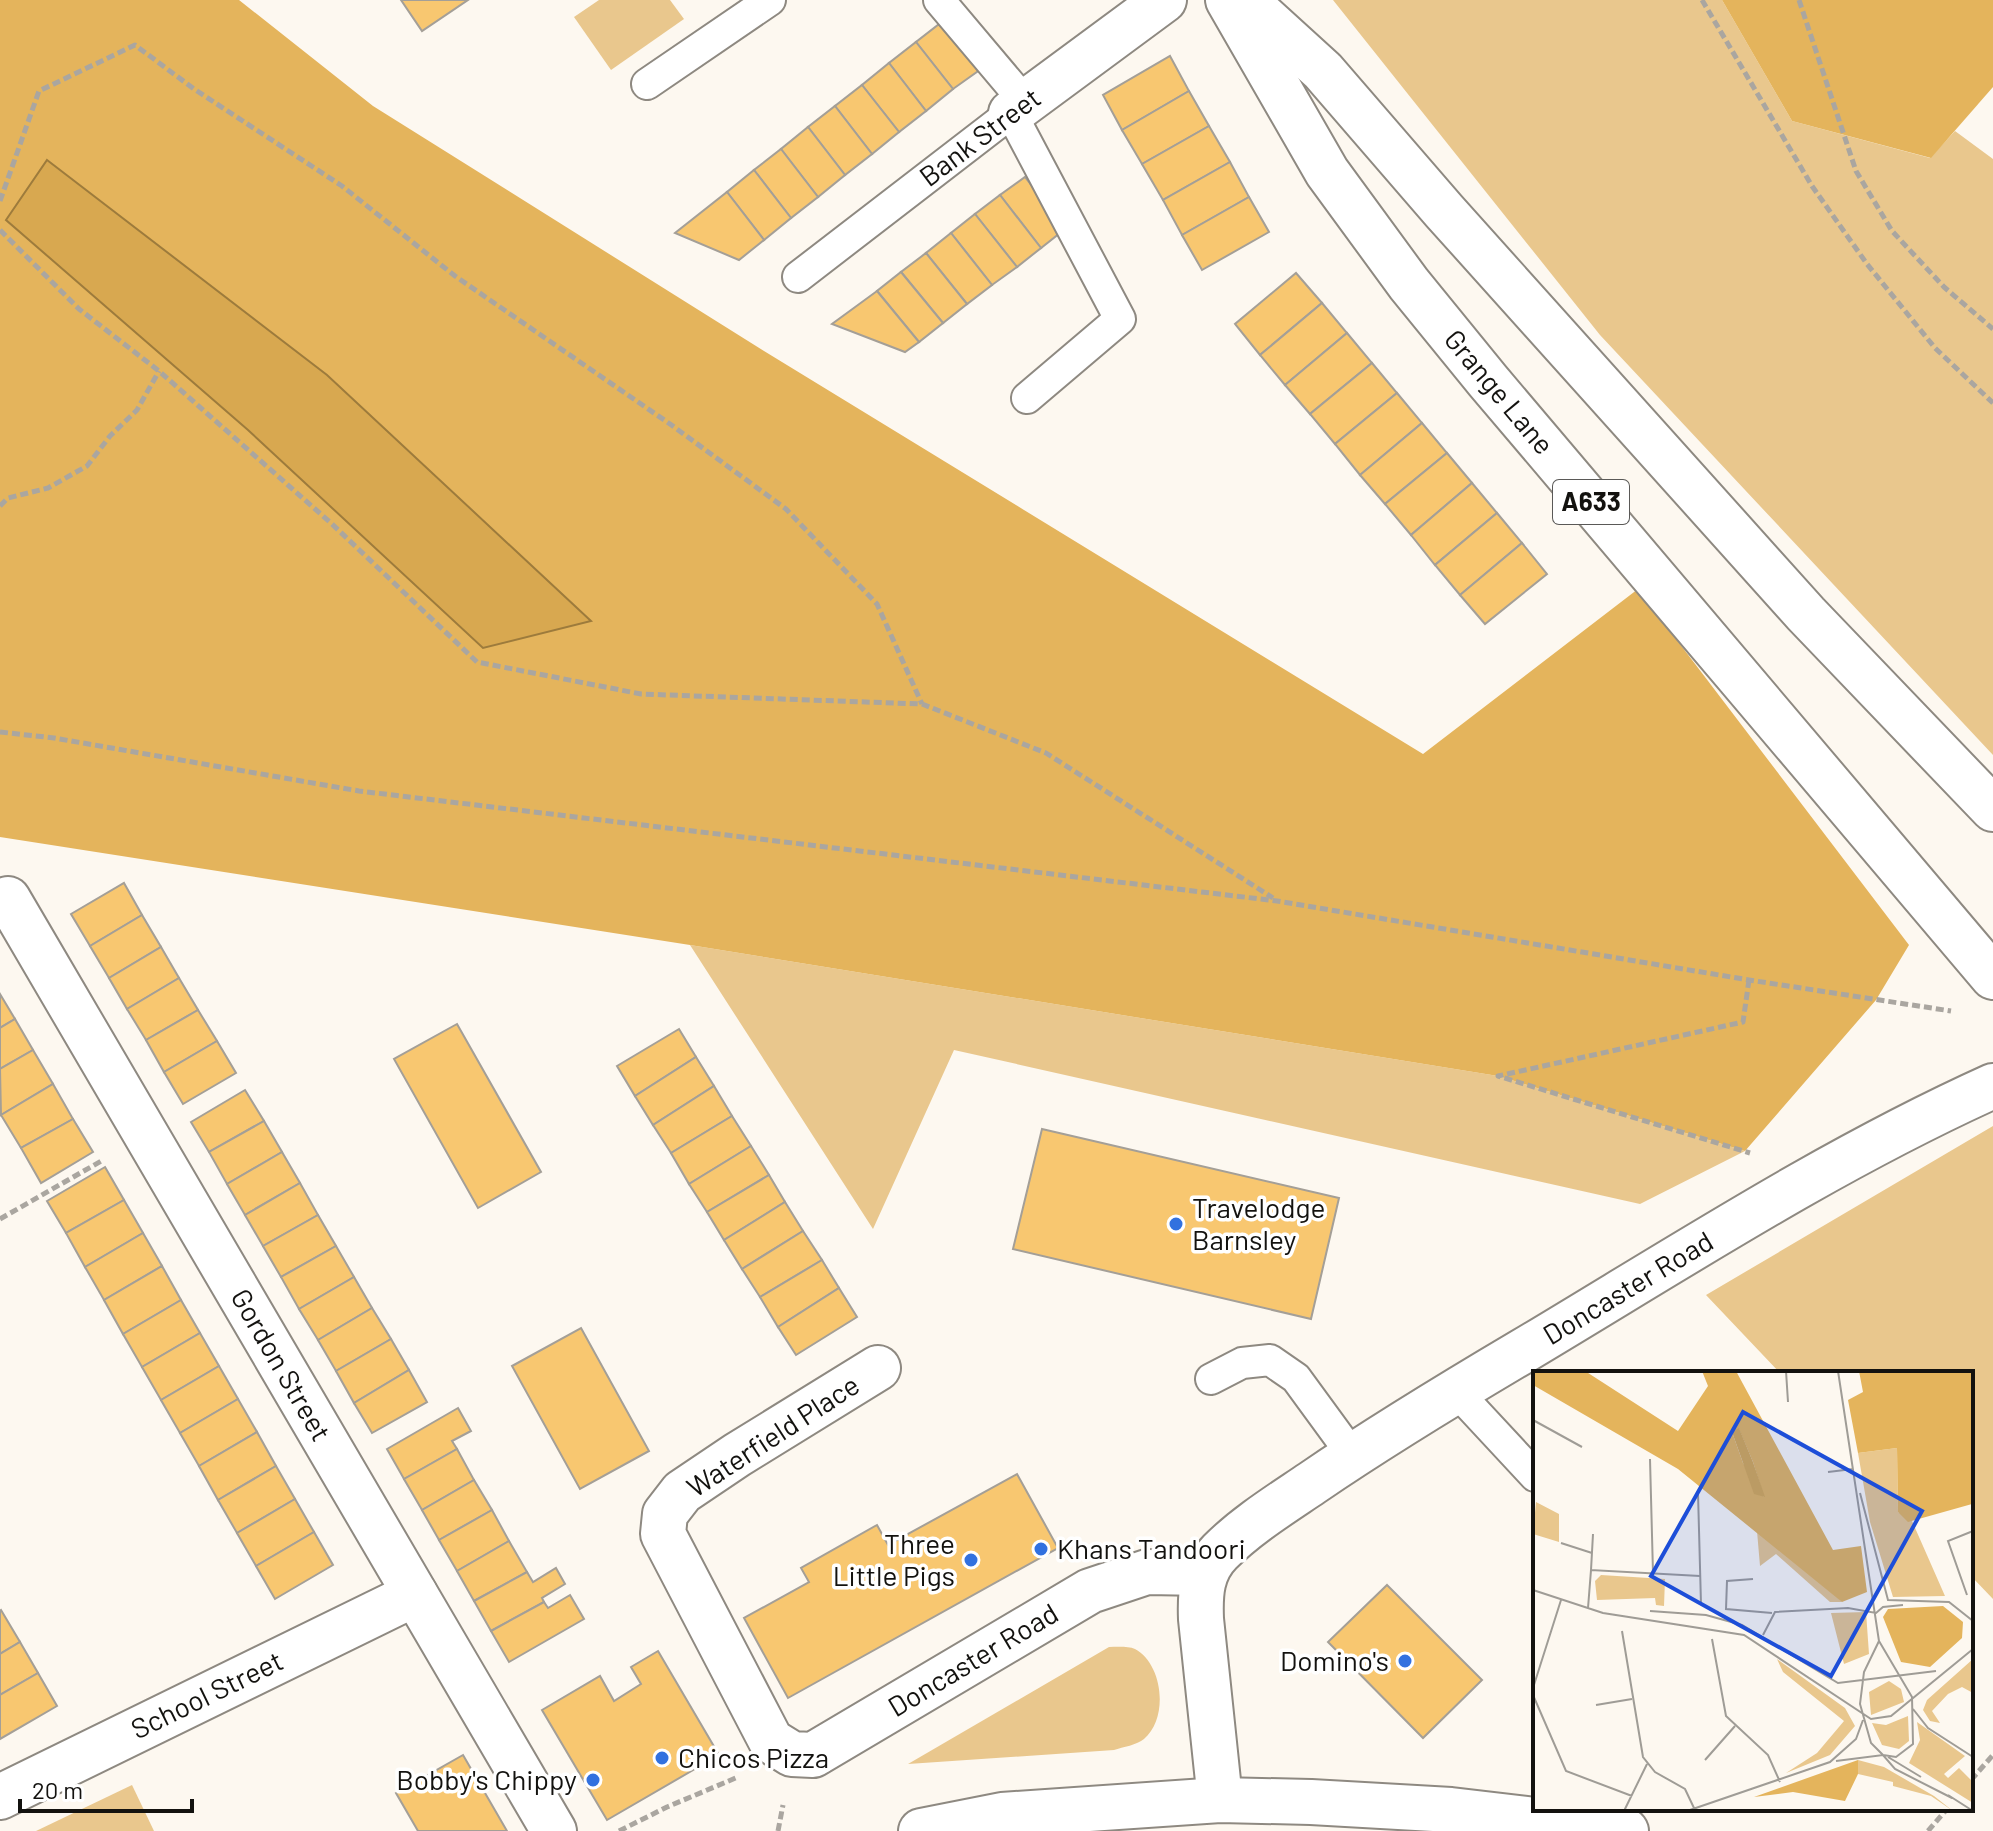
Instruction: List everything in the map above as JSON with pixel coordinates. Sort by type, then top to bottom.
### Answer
[{"type":"main road","name":"Bank Street","points":[[1018,108],[1164,0]]},
{"type":"main road","name":"Grange Lane","points":[[1228,0],[1327,172],[1409,284],[1993,977]]},
{"type":"main road","points":[[1245,0],[1323,71],[1444,211],[1806,614],[1993,809]]},
{"type":"main road","name":"Gordon Street","points":[[8,899],[554,1831]]},
{"type":"main road","name":"Doncaster Road","points":[[792,1754],[813,1755],[1090,1591],[1147,1572],[1205,1573],[1218,1553],[1265,1515],[1456,1391],[1820,1174],[1993,1086]]},
{"type":"main road","name":"Waterfield Place","points":[[792,1754],[771,1741],[663,1534],[665,1514],[682,1492],[878,1368]]},
{"type":"main road","points":[[1205,1573],[1200,1590],[1201,1619],[1220,1800]]},
{"type":"main road","name":"School Street","points":[[0,1797],[415,1594]]},
{"type":"main road","points":[[921,1831],[1002,1815],[1220,1800],[1451,1810],[1626,1831]]},
{"type":"lane","points":[[647,84],[770,0]]},
{"type":"lane","points":[[939,0],[1018,108],[1120,319],[1027,398]]},
{"type":"lane","name":"Bank Street","points":[[798,277],[1018,108]]},
{"type":"lane","points":[[1211,1379],[1242,1363],[1270,1360],[1296,1378],[1353,1456]]},
{"type":"lane","points":[[1456,1391],[1533,1474]]},
{"type":"path","points":[[1702,0],[1812,186],[1867,264],[1935,348],[1993,403]]},
{"type":"path","points":[[1799,0],[1856,171],[1892,231],[1944,287],[1993,329]]},
{"type":"path","points":[[0,201],[39,91],[135,45],[194,89],[342,186],[455,276],[670,424],[786,509],[877,604],[922,704]]},
{"type":"path","points":[[0,230],[79,309],[159,371],[332,524],[477,662],[641,694],[922,704],[1046,753],[1277,901]]},
{"type":"path","points":[[0,506],[8,498],[48,488],[87,466],[110,436],[137,410],[159,371]]},
{"type":"path","points":[[0,732],[54,738],[359,791],[1277,901],[1749,980],[1964,1012]]},
{"type":"path","points":[[1749,980],[1743,1022],[1498,1076],[1820,1174]]},
{"type":"path","points":[[0,1219],[146,1135]]},
{"type":"path","points":[[619,1831],[667,1807],[792,1754]]},
{"type":"path","points":[[778,1831],[792,1754]]},
{"type":"path","points":[[1973,1778],[1993,1755]]},
{"type":"path","points":[[1928,1831],[1945,1811]]},
{"type":"shaded area","points":[[0,0],[239,0],[373,106],[764,351],[1423,754],[1638,589],[1909,945],[1876,1000],[1745,1151],[1498,1076],[0,837]],"holes":[[[47,160],[248,430],[6,220]]]},
{"type":"shaded area","points":[[599,0],[670,0],[684,19],[611,70],[574,17]]},
{"type":"shaded area","points":[[1333,0],[1722,0],[1792,121],[1930,158],[1955,131],[1993,159],[1993,755],[1600,335]]},
{"type":"shaded area","points":[[1722,0],[1993,0],[1993,87],[1931,158],[1792,121]]},
{"type":"shaded area","points":[[47,160],[327,375],[591,621],[483,648],[248,430],[6,220]]},
{"type":"shaded area","points":[[690,945],[1498,1076],[1745,1151],[1640,1204],[954,1050],[873,1229]]},
{"type":"shaded area","points":[[1993,1126],[1993,1599],[1973,1578],[1973,1371],[1778,1371],[1706,1295]]},
{"type":"shaded area","points":[[1109,1647],[1135,1649],[1152,1666],[1157,1679],[1160,1705],[1157,1718],[1152,1730],[1141,1741],[1114,1750],[908,1764]]},
{"type":"shaded area","points":[[132,1785],[154,1831],[36,1831]]},
{"type":"building","points":[[401,0],[468,0],[422,31]]},
{"type":"building","points":[[943,21],[981,69],[953,89],[916,42]]},
{"type":"building","points":[[916,42],[953,89],[926,111],[889,63]]},
{"type":"building","points":[[1170,56],[1189,91],[1122,130],[1103,95]]},
{"type":"building","points":[[889,63],[926,111],[899,132],[862,85]]},
{"type":"building","points":[[862,85],[899,132],[872,154],[835,106]]},
{"type":"building","points":[[1189,91],[1209,126],[1142,164],[1122,130]]},
{"type":"building","points":[[835,106],[872,154],[845,175],[808,127]]},
{"type":"building","points":[[1209,126],[1230,162],[1163,200],[1142,164]]},
{"type":"building","points":[[808,127],[845,175],[818,197],[781,149]]},
{"type":"building","points":[[781,149],[818,197],[791,218],[754,170]]},
{"type":"building","points":[[1230,162],[1249,197],[1182,235],[1163,200]]},
{"type":"building","points":[[754,170],[791,218],[764,240],[727,192]]},
{"type":"building","points":[[1025,177],[1065,229],[1041,248],[1000,195]]},
{"type":"building","points":[[727,192],[764,240],[739,260],[675,233]]},
{"type":"building","points":[[1000,195],[1041,248],[1017,267],[975,214]]},
{"type":"building","points":[[1249,197],[1269,232],[1202,270],[1182,235]]},
{"type":"building","points":[[975,214],[1017,267],[992,285],[951,233]]},
{"type":"building","points":[[951,233],[992,285],[967,304],[926,253]]},
{"type":"building","points":[[926,253],[967,304],[943,323],[901,272]]},
{"type":"building","points":[[901,272],[943,323],[919,342],[877,291]]},
{"type":"building","points":[[1296,273],[1322,303],[1260,355],[1235,324]]},
{"type":"building","points":[[877,291],[919,342],[905,352],[832,324]]},
{"type":"building","points":[[1322,303],[1347,333],[1285,385],[1260,355]]},
{"type":"building","points":[[1347,333],[1372,363],[1310,414],[1285,385]]},
{"type":"building","points":[[1372,363],[1397,393],[1335,444],[1310,414]]},
{"type":"building","points":[[1397,393],[1422,423],[1360,475],[1335,444]]},
{"type":"building","points":[[1422,423],[1447,453],[1385,504],[1360,475]]},
{"type":"building","points":[[1447,453],[1472,483],[1411,535],[1385,504]]},
{"type":"building","points":[[1472,483],[1497,513],[1435,565],[1411,535]]},
{"type":"building","points":[[1497,513],[1522,543],[1460,595],[1435,565]]},
{"type":"building","points":[[1522,543],[1547,574],[1485,624],[1460,595]]},
{"type":"building","points":[[124,883],[142,915],[90,946],[71,914]]},
{"type":"building","points":[[142,915],[161,947],[109,978],[90,946]]},
{"type":"building","points":[[161,947],[179,978],[127,1009],[109,978]]},
{"type":"building","points":[[179,978],[198,1010],[146,1040],[127,1009]]},
{"type":"building","points":[[0,994],[15,1019],[0,1028]]},
{"type":"building","points":[[198,1010],[217,1041],[164,1072],[146,1040]]},
{"type":"building","points":[[15,1019],[33,1050],[0,1069],[0,1028]]},
{"type":"building","points":[[457,1024],[541,1172],[478,1208],[394,1059]]},
{"type":"building","points":[[679,1029],[696,1057],[635,1096],[617,1066]]},
{"type":"building","points":[[217,1041],[236,1073],[183,1104],[164,1072]]},
{"type":"building","points":[[33,1050],[53,1084],[1,1115],[0,1069]]},
{"type":"building","points":[[696,1057],[714,1086],[653,1125],[635,1096]]},
{"type":"building","points":[[53,1084],[73,1119],[21,1148],[1,1115]]},
{"type":"building","points":[[714,1086],[732,1116],[671,1153],[653,1125]]},
{"type":"building","points":[[245,1090],[264,1121],[209,1152],[191,1122]]},
{"type":"building","points":[[732,1116],[751,1146],[689,1184],[671,1153]]},
{"type":"building","points":[[73,1119],[93,1152],[41,1183],[21,1148]]},
{"type":"building","points":[[264,1121],[282,1152],[227,1184],[209,1152]]},
{"type":"building","name":"Travelodge Barnsley","points":[[1042,1129],[1339,1198],[1311,1319],[1013,1249]]},
{"type":"building","points":[[751,1146],[769,1175],[707,1212],[689,1184]]},
{"type":"building","points":[[282,1152],[300,1183],[245,1215],[227,1184]]},
{"type":"building","points":[[105,1167],[124,1200],[66,1233],[47,1201]]},
{"type":"building","points":[[769,1175],[785,1202],[724,1240],[707,1212]]},
{"type":"building","points":[[300,1183],[318,1215],[263,1246],[245,1215]]},
{"type":"building","points":[[124,1200],[143,1233],[85,1267],[66,1233]]},
{"type":"building","points":[[785,1202],[803,1231],[742,1269],[724,1240]]},
{"type":"building","points":[[318,1215],[336,1246],[281,1277],[263,1246]]},
{"type":"building","points":[[803,1231],[822,1260],[760,1297],[742,1269]]},
{"type":"building","points":[[143,1233],[162,1266],[104,1300],[85,1267]]},
{"type":"building","points":[[336,1246],[354,1277],[299,1309],[281,1277]]},
{"type":"building","points":[[822,1260],[839,1288],[778,1327],[760,1297]]},
{"type":"building","points":[[162,1266],[181,1300],[123,1334],[104,1300]]},
{"type":"building","points":[[354,1277],[372,1308],[318,1340],[299,1309]]},
{"type":"building","points":[[839,1288],[857,1317],[796,1355],[778,1327]]},
{"type":"building","points":[[181,1300],[200,1333],[142,1367],[123,1334]]},
{"type":"building","points":[[372,1308],[391,1339],[336,1371],[318,1340]]},
{"type":"building","points":[[581,1328],[649,1451],[580,1489],[512,1366]]},
{"type":"building","points":[[200,1333],[219,1366],[161,1400],[142,1367]]},
{"type":"building","points":[[391,1339],[409,1370],[354,1403],[336,1371]]},
{"type":"building","points":[[219,1366],[238,1399],[180,1433],[161,1400]]},
{"type":"building","points":[[409,1370],[427,1402],[372,1433],[354,1403]]},
{"type":"building","points":[[238,1399],[257,1432],[199,1466],[180,1433]]},
{"type":"building","points":[[458,1408],[471,1431],[452,1441],[457,1449],[404,1479],[387,1449]]},
{"type":"building","points":[[257,1432],[276,1466],[218,1500],[199,1466]]},
{"type":"building","points":[[457,1449],[474,1480],[422,1510],[404,1479]]},
{"type":"building","points":[[276,1466],[295,1499],[237,1533],[218,1500]]},
{"type":"building","points":[[1017,1474],[1058,1548],[788,1698],[744,1618],[809,1582],[801,1568],[877,1525],[888,1545]]},
{"type":"building","points":[[474,1480],[492,1510],[439,1540],[422,1510]]},
{"type":"building","points":[[295,1499],[314,1532],[256,1566],[237,1533]]},
{"type":"building","points":[[492,1510],[509,1541],[457,1571],[439,1540]]},
{"type":"building","points":[[314,1532],[333,1565],[275,1599],[256,1566]]},
{"type":"building","points":[[509,1541],[527,1572],[474,1601],[457,1571]]},
{"type":"building","points":[[556,1568],[565,1584],[542,1598],[544,1602],[491,1631],[474,1601],[527,1572],[533,1582]]},
{"type":"building","name":"Domino's","points":[[1387,1585],[1482,1680],[1423,1738],[1328,1642]]},
{"type":"building","points":[[570,1595],[584,1619],[509,1662],[491,1631],[544,1602],[548,1608]]},
{"type":"building","points":[[0,1611],[20,1642],[0,1654]]},
{"type":"building","points":[[20,1642],[38,1673],[0,1695],[0,1654]]},
{"type":"building","points":[[658,1651],[719,1755],[607,1820],[542,1710],[600,1676],[614,1701],[641,1684],[631,1667]]},
{"type":"building","points":[[38,1673],[57,1706],[0,1739],[0,1695]]},
{"type":"building","points":[[463,1755],[507,1831],[418,1831],[396,1793]]},
{"type":"place","name":"Travelodge Barnsley","points":[[1176,1224]]},
{"type":"place","name":"Khans Tandoori","points":[[1041,1549]]},
{"type":"place","name":"Three Little Pigs","points":[[971,1560]]},
{"type":"place","name":"Domino's","points":[[1405,1661]]},
{"type":"place","name":"Chicos Pizza","points":[[662,1758]]},
{"type":"place","name":"Bobby's Chippy","points":[[593,1780]]}]
